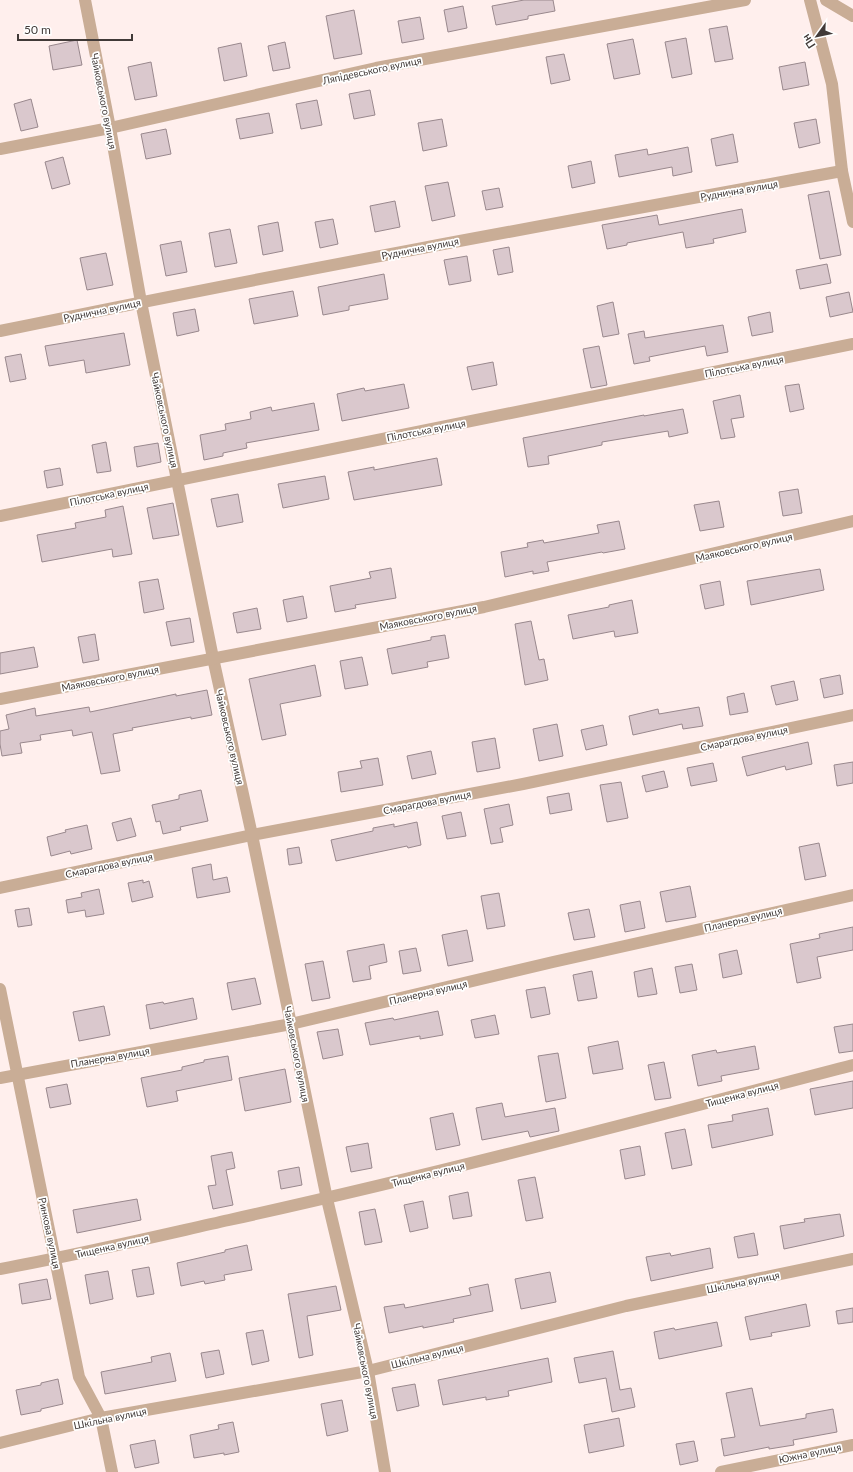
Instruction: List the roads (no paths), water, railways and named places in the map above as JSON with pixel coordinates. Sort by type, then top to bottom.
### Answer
[{"type":"street","name":"Чайковського вулиця","points":[[85,0],[110,128],[141,302],[213,658],[292,1024],[327,1199],[368,1371],[385,1472]]},
{"type":"street","name":"Ляпідевського вулиця","points":[[0,149],[110,128],[376,68],[745,0]]},
{"type":"street","points":[[810,0],[832,84],[842,172],[853,222]]},
{"type":"street","points":[[826,0],[853,16]]},
{"type":"street","name":"Руднична вулиця","points":[[0,331],[141,302],[417,249],[842,172]]},
{"type":"street","name":"Пілотська вулиця","points":[[0,516],[853,344]]},
{"type":"street","name":"Маяковського вулиця","points":[[0,699],[484,607],[853,522]]},
{"type":"street","name":"Смарагдова вулиця","points":[[0,888],[252,835],[523,784],[853,715]]},
{"type":"street","name":"Планерна вулиця","points":[[0,1078],[292,1024],[553,962],[853,895]]},
{"type":"street","name":"Ринкова вулиця","points":[[0,989],[16,1074],[79,1377],[101,1418],[112,1472]]},
{"type":"street","name":"Тищенка вулиця","points":[[0,1269],[55,1259],[327,1199],[853,1065]]},
{"type":"street","name":"Шкільна вулиця","points":[[0,1443],[101,1418],[368,1371],[626,1306],[853,1259]]},
{"type":"street","name":"Южна вулиця","points":[[721,1472],[853,1444]]}]
